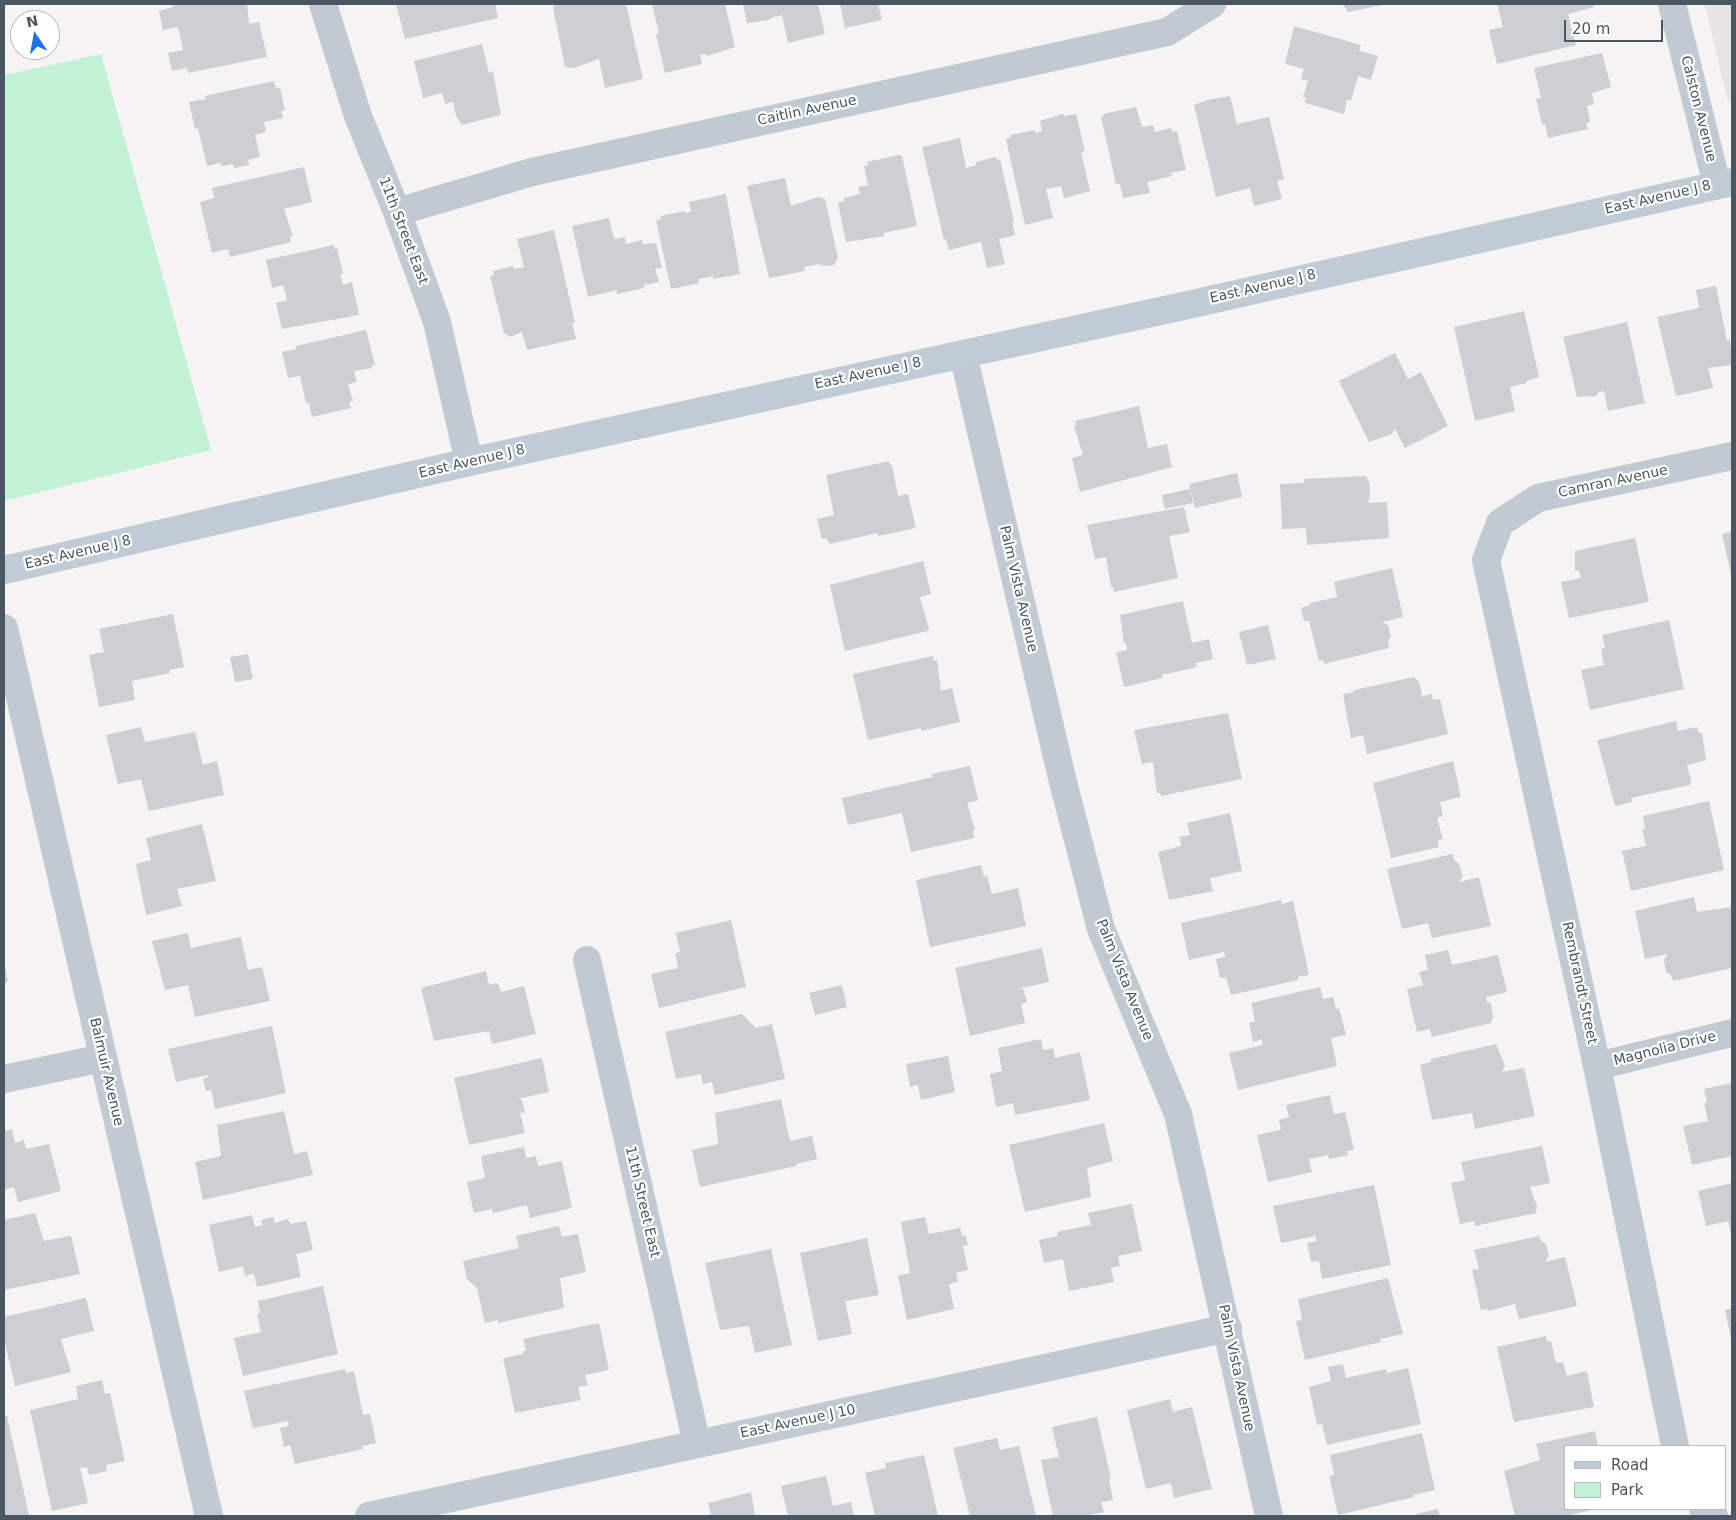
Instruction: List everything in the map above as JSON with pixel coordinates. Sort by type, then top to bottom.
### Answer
[{"type":"street","name":"11th Street East","points":[[323,4],[358,116],[397,212],[437,322],[469,462]]},
{"type":"street","name":"Caitlin Avenue","points":[[397,212],[532,172],[1166,32],[1212,4]]},
{"type":"street","name":"Calston Avenue","points":[[1672,4],[1724,183]]},
{"type":"street","name":"East Avenue J 8","points":[[4,570],[469,462],[963,354],[1724,183]]},
{"type":"street","name":"Palm Vista Avenue","points":[[963,354],[1062,778],[1101,928],[1178,1114],[1228,1328],[1269,1516]]},
{"type":"street","name":"Camran Avenue","points":[[1500,523],[1538,498],[1732,456]]},
{"type":"street","name":"Rembrandt Street","points":[[1500,523],[1486,560],[1597,1066],[1675,1445]]},
{"type":"street","name":"Balmuir Avenue","points":[[4,628],[209,1516]]},
{"type":"street","name":"11th Street East","points":[[587,960],[697,1444]]},
{"type":"street","name":"Magnolia Drive","points":[[1597,1066],[1732,1032]]},
{"type":"street","points":[[4,1080],[103,1058]]},
{"type":"street","name":"East Avenue J 10","points":[[369,1516],[1228,1328]]},
{"type":"shaded area","points":[[1705,4],[1732,4],[1732,103],[1727,99]]},
{"type":"green space","points":[[101,54],[211,450],[4,501],[4,75]]},
{"type":"building","points":[[173,4],[247,4],[249,24],[259,22],[267,57],[188,73],[187,68],[172,71],[168,53],[183,50],[178,27],[163,30],[159,11],[173,7]]},
{"type":"building","points":[[396,4],[495,4],[498,18],[405,39]]},
{"type":"building","points":[[555,4],[626,4],[643,79],[605,88],[599,59],[574,68],[565,67],[553,8]]},
{"type":"building","points":[[652,4],[725,4],[735,47],[707,56],[706,54],[700,55],[702,64],[665,73],[656,34],[659,33]]},
{"type":"building","points":[[743,4],[818,4],[825,34],[788,43],[782,15],[769,20],[747,23]]},
{"type":"building","points":[[840,4],[878,4],[882,20],[845,28]]},
{"type":"building","points":[[1343,4],[1381,4],[1382,5],[1348,12]]},
{"type":"building","points":[[1497,4],[1594,4],[1594,7],[1568,14],[1576,45],[1497,64],[1489,30],[1503,27]]},
{"type":"building","points":[[1294,26],[1361,45],[1359,51],[1378,56],[1371,80],[1358,76],[1351,101],[1347,100],[1344,114],[1305,103],[1306,98],[1303,97],[1308,81],[1301,79],[1304,69],[1285,64]]},
{"type":"building","points":[[482,44],[489,73],[493,72],[501,115],[461,125],[459,119],[457,119],[453,102],[445,104],[442,93],[423,98],[414,61]]},
{"type":"building","points":[[1602,53],[1611,87],[1592,93],[1594,104],[1587,106],[1590,122],[1586,123],[1588,129],[1548,138],[1545,124],[1542,125],[1536,99],[1541,98],[1534,68]]},
{"type":"building","points":[[274,81],[276,88],[280,88],[285,110],[281,111],[283,118],[264,122],[266,132],[255,135],[260,157],[248,160],[249,165],[234,168],[233,164],[221,166],[220,163],[207,166],[198,128],[195,129],[189,102],[206,99],[205,96]]},
{"type":"building","points":[[1230,96],[1237,124],[1269,117],[1284,179],[1277,181],[1282,199],[1254,206],[1250,188],[1216,197],[1194,105],[1207,100]]},
{"type":"building","points":[[1136,107],[1142,127],[1153,125],[1155,132],[1171,128],[1172,132],[1177,131],[1186,170],[1171,173],[1172,176],[1147,182],[1150,193],[1123,198],[1120,184],[1116,184],[1101,117],[1104,117],[1103,114]]},
{"type":"building","points":[[1063,114],[1064,116],[1076,114],[1085,151],[1081,152],[1090,191],[1064,198],[1061,186],[1046,189],[1053,218],[1025,225],[1006,139],[1011,137],[1011,135],[1035,130],[1035,133],[1042,131],[1040,121]]},
{"type":"building","points":[[960,138],[966,168],[976,165],[976,162],[996,157],[997,160],[1000,159],[1014,221],[1012,221],[1015,235],[999,239],[1005,264],[987,268],[981,242],[949,250],[946,239],[944,240],[922,147]]},
{"type":"building","points":[[902,156],[917,226],[883,233],[885,236],[846,242],[838,203],[844,201],[844,198],[860,194],[858,187],[868,185],[864,166],[868,165],[867,162]]},
{"type":"building","points":[[304,167],[312,202],[284,209],[293,236],[290,237],[291,242],[230,257],[228,249],[212,253],[200,202],[214,198],[212,188]]},
{"type":"building","points":[[785,178],[791,206],[818,197],[825,199],[838,258],[834,265],[825,266],[819,264],[804,267],[805,271],[769,278],[747,186]]},
{"type":"building","points":[[726,194],[740,274],[713,279],[713,276],[698,279],[699,283],[671,289],[656,220],[661,219],[660,216],[685,211],[686,213],[691,212],[689,202]]},
{"type":"building","points":[[609,218],[614,239],[625,237],[626,244],[642,240],[643,244],[656,243],[662,268],[655,269],[659,282],[644,285],[644,288],[617,294],[617,290],[588,297],[572,226]]},
{"type":"building","points":[[554,230],[575,323],[572,323],[576,339],[527,350],[522,332],[510,337],[504,333],[490,276],[494,275],[493,271],[513,266],[514,269],[524,267],[517,239]]},
{"type":"building","points":[[334,245],[335,249],[337,248],[343,274],[340,274],[343,285],[352,282],[359,315],[282,329],[276,303],[287,300],[283,285],[272,288],[266,260]]},
{"type":"building","points":[[1716,286],[1727,341],[1730,340],[1732,362],[1730,365],[1708,368],[1713,388],[1676,396],[1657,317],[1699,308],[1696,290]]},
{"type":"building","points":[[1524,311],[1539,377],[1510,387],[1515,411],[1475,421],[1454,327]]},
{"type":"building","points":[[1627,322],[1645,403],[1608,411],[1604,391],[1599,392],[1596,396],[1577,397],[1563,337]]},
{"type":"building","points":[[366,330],[375,365],[372,365],[372,368],[354,371],[357,382],[348,384],[353,401],[349,402],[351,408],[312,417],[309,403],[306,403],[300,376],[288,378],[282,352],[296,349],[296,346]]},
{"type":"building","points":[[1395,353],[1408,379],[1421,372],[1448,426],[1405,448],[1395,429],[1392,434],[1369,442],[1339,381]]},
{"type":"building","points":[[1139,406],[1148,448],[1167,444],[1172,467],[1080,492],[1072,458],[1083,455],[1074,426],[1076,426],[1075,421]]},
{"type":"building","points":[[889,461],[890,465],[892,465],[898,496],[908,494],[916,528],[878,536],[877,533],[830,544],[826,538],[822,539],[817,519],[834,515],[826,475]]},
{"type":"building","points":[[1237,473],[1242,497],[1195,508],[1189,484]]},
{"type":"building","points":[[1366,476],[1369,482],[1370,494],[1368,503],[1387,502],[1389,538],[1307,545],[1306,528],[1282,529],[1280,484],[1304,483],[1304,479]]},
{"type":"building","points":[[1190,489],[1193,503],[1165,509],[1162,495]]},
{"type":"building","points":[[1184,507],[1190,532],[1169,536],[1178,578],[1114,592],[1113,587],[1111,587],[1106,557],[1095,559],[1087,525]]},
{"type":"building","points":[[1732,531],[1732,574],[1731,574],[1722,534]]},
{"type":"building","points":[[1635,538],[1649,602],[1569,618],[1561,582],[1581,578],[1579,571],[1575,570],[1575,551]]},
{"type":"building","points":[[923,561],[931,594],[920,597],[929,629],[845,651],[830,585]]},
{"type":"building","points":[[1392,568],[1403,617],[1382,622],[1388,625],[1391,637],[1388,641],[1389,648],[1324,664],[1323,660],[1319,661],[1309,621],[1304,621],[1301,608],[1310,605],[1310,603],[1337,597],[1334,582]]},
{"type":"building","points":[[1183,601],[1192,643],[1209,639],[1213,659],[1196,663],[1197,667],[1162,675],[1162,678],[1124,687],[1116,652],[1127,650],[1126,643],[1124,643],[1120,615]]},
{"type":"building","points":[[173,614],[184,667],[169,670],[170,673],[132,681],[135,700],[99,707],[89,655],[104,652],[99,629]]},
{"type":"building","points":[[1669,620],[1684,689],[1590,710],[1581,670],[1604,665],[1601,649],[1605,648],[1602,635]]},
{"type":"building","points":[[1268,625],[1276,659],[1247,665],[1239,632]]},
{"type":"building","points":[[248,654],[253,679],[235,682],[230,657]]},
{"type":"building","points":[[933,656],[934,661],[937,660],[941,691],[952,688],[960,722],[921,731],[921,728],[868,740],[853,674]]},
{"type":"building","points":[[1414,677],[1419,682],[1422,694],[1420,697],[1432,694],[1433,700],[1440,699],[1448,734],[1367,754],[1363,735],[1351,738],[1343,694]]},
{"type":"building","points":[[1228,713],[1242,779],[1161,796],[1160,793],[1157,793],[1153,762],[1142,764],[1134,730]]},
{"type":"building","points":[[1676,721],[1678,731],[1697,727],[1699,733],[1702,733],[1706,760],[1687,765],[1691,780],[1690,785],[1631,798],[1632,802],[1615,806],[1597,740]]},
{"type":"building","points":[[141,727],[145,742],[195,732],[203,765],[217,761],[224,795],[149,811],[141,779],[118,784],[106,735]]},
{"type":"building","points":[[1453,761],[1461,797],[1440,802],[1443,816],[1437,818],[1443,839],[1438,840],[1439,847],[1391,858],[1373,783]]},
{"type":"building","points":[[970,766],[978,800],[967,803],[975,830],[973,831],[974,838],[911,852],[902,813],[848,825],[842,798],[933,777],[932,774]]},
{"type":"building","points":[[1709,801],[1724,870],[1631,891],[1622,851],[1646,846],[1642,829],[1645,829],[1643,816]]},
{"type":"building","points":[[1230,813],[1242,871],[1210,878],[1213,891],[1169,900],[1158,852],[1181,846],[1180,837],[1190,835],[1187,823]]},
{"type":"building","points":[[202,824],[216,881],[177,889],[182,906],[146,915],[136,864],[151,860],[146,838]]},
{"type":"building","points":[[1453,854],[1454,860],[1459,864],[1463,876],[1459,882],[1479,877],[1491,926],[1432,938],[1428,923],[1402,929],[1387,869]]},
{"type":"building","points":[[981,865],[984,877],[987,876],[992,894],[1018,888],[1026,926],[930,947],[916,880]]},
{"type":"building","points":[[1694,897],[1697,912],[1732,907],[1732,968],[1673,981],[1671,975],[1666,972],[1664,961],[1667,954],[1645,959],[1635,911]]},
{"type":"building","points":[[1281,900],[1282,904],[1293,901],[1309,975],[1298,977],[1298,980],[1231,995],[1226,977],[1220,978],[1216,959],[1225,957],[1224,952],[1189,960],[1181,923]]},
{"type":"building","points":[[731,920],[746,987],[659,1008],[651,974],[678,968],[675,953],[680,952],[676,933]]},
{"type":"building","points":[[188,933],[191,948],[241,937],[248,970],[262,967],[270,1001],[195,1017],[188,985],[165,990],[152,941]]},
{"type":"building","points":[[1042,948],[1049,982],[1017,989],[1023,989],[1027,1002],[1021,1004],[1025,1023],[970,1036],[955,968]]},
{"type":"building","points":[[1448,950],[1452,965],[1498,955],[1507,992],[1486,997],[1487,1002],[1491,1004],[1493,1017],[1491,1023],[1432,1037],[1430,1029],[1417,1032],[1407,989],[1423,985],[1419,972],[1428,970],[1425,955]]},
{"type":"building","points":[[4,963],[8,982],[4,983]]},
{"type":"building","points":[[486,971],[489,985],[498,983],[501,992],[524,986],[536,1034],[492,1044],[489,1031],[434,1041],[421,988]]},
{"type":"building","points":[[842,985],[847,1007],[815,1015],[809,993]]},
{"type":"building","points":[[1320,987],[1323,999],[1333,997],[1336,1009],[1339,1008],[1346,1035],[1331,1038],[1337,1066],[1238,1090],[1229,1053],[1263,1045],[1262,1039],[1253,1042],[1249,1023],[1255,1021],[1251,1003]]},
{"type":"building","points":[[742,1014],[756,1028],[772,1024],[785,1079],[715,1095],[712,1082],[703,1084],[701,1074],[676,1079],[665,1032]]},
{"type":"building","points":[[272,1026],[286,1093],[215,1109],[211,1090],[206,1091],[203,1079],[208,1077],[208,1075],[176,1082],[168,1049]]},
{"type":"building","points":[[1041,1039],[1043,1050],[1053,1048],[1055,1058],[1080,1052],[1090,1100],[1015,1115],[1013,1103],[996,1107],[990,1074],[1002,1071],[998,1048]]},
{"type":"building","points":[[1496,1044],[1505,1066],[1502,1072],[1524,1068],[1535,1116],[1475,1129],[1472,1113],[1432,1120],[1420,1065],[1431,1062],[1431,1059]]},
{"type":"building","points":[[948,1056],[955,1092],[921,1100],[918,1085],[910,1087],[906,1064]]},
{"type":"building","points":[[542,1058],[549,1092],[517,1099],[522,1100],[525,1112],[520,1113],[525,1133],[469,1145],[454,1078]]},
{"type":"building","points":[[1732,1083],[1732,1156],[1692,1165],[1683,1126],[1708,1121],[1704,1103],[1707,1103],[1704,1089]]},
{"type":"building","points":[[1330,1095],[1334,1114],[1345,1112],[1354,1150],[1347,1151],[1348,1155],[1329,1159],[1328,1155],[1309,1159],[1312,1172],[1268,1182],[1257,1135],[1281,1130],[1279,1120],[1289,1117],[1286,1105]]},
{"type":"building","points":[[781,1099],[790,1141],[812,1136],[817,1159],[796,1164],[796,1166],[700,1187],[692,1150],[718,1144],[715,1113]]},
{"type":"building","points":[[284,1111],[294,1154],[307,1151],[313,1175],[203,1200],[195,1162],[221,1156],[217,1125]]},
{"type":"building","points":[[1104,1123],[1113,1161],[1087,1168],[1091,1197],[1025,1212],[1009,1145]]},
{"type":"building","points":[[12,1129],[15,1143],[24,1140],[26,1149],[49,1144],[61,1191],[18,1202],[14,1187],[4,1190],[4,1131]]},
{"type":"building","points":[[1542,1146],[1550,1183],[1530,1187],[1537,1206],[1536,1213],[1475,1226],[1474,1221],[1460,1224],[1451,1183],[1465,1180],[1461,1162]]},
{"type":"building","points":[[524,1147],[526,1158],[536,1156],[538,1166],[562,1161],[572,1208],[530,1218],[527,1205],[493,1213],[492,1209],[474,1213],[467,1182],[485,1178],[481,1156]]},
{"type":"building","points":[[1732,1183],[1732,1237],[1728,1221],[1706,1226],[1698,1191]]},
{"type":"building","points":[[1374,1185],[1391,1265],[1322,1279],[1319,1261],[1311,1262],[1307,1243],[1317,1241],[1315,1236],[1281,1243],[1273,1206]]},
{"type":"building","points":[[1132,1204],[1142,1251],[1118,1256],[1120,1266],[1111,1268],[1114,1282],[1069,1291],[1063,1259],[1044,1263],[1039,1240],[1058,1236],[1057,1232],[1091,1225],[1088,1213]]},
{"type":"building","points":[[35,1213],[44,1241],[71,1236],[80,1274],[4,1290],[4,1220]]},
{"type":"building","points":[[252,1215],[255,1227],[263,1225],[261,1220],[273,1217],[275,1223],[288,1219],[290,1224],[306,1221],[313,1250],[296,1254],[301,1277],[257,1287],[254,1274],[245,1276],[243,1266],[219,1272],[209,1225]]},
{"type":"building","points":[[925,1217],[929,1234],[960,1228],[962,1236],[965,1235],[968,1245],[963,1246],[968,1270],[956,1273],[958,1282],[949,1284],[954,1309],[907,1320],[898,1276],[910,1273],[901,1222]]},
{"type":"building","points":[[559,1226],[562,1237],[578,1234],[586,1272],[560,1278],[564,1308],[498,1323],[498,1320],[485,1323],[477,1288],[467,1279],[463,1261],[519,1248],[516,1236]]},
{"type":"building","points":[[1539,1236],[1540,1240],[1546,1244],[1549,1255],[1545,1262],[1565,1257],[1577,1306],[1519,1319],[1515,1304],[1488,1311],[1487,1309],[1481,1310],[1472,1270],[1479,1269],[1474,1250]]},
{"type":"building","points":[[867,1238],[879,1295],[845,1301],[852,1334],[818,1341],[800,1253]]},
{"type":"building","points":[[771,1249],[792,1345],[755,1353],[749,1326],[720,1330],[705,1263]]},
{"type":"building","points":[[1388,1278],[1403,1334],[1380,1339],[1381,1342],[1305,1360],[1296,1321],[1302,1320],[1298,1299]]},
{"type":"building","points":[[323,1286],[338,1354],[243,1376],[234,1338],[261,1332],[257,1314],[260,1313],[258,1301]]},
{"type":"building","points":[[86,1298],[94,1331],[61,1339],[71,1372],[15,1386],[4,1339],[4,1317]]},
{"type":"building","points":[[1732,1308],[1732,1338],[1731,1338],[1725,1310]]},
{"type":"building","points":[[599,1323],[609,1370],[585,1375],[588,1385],[578,1387],[581,1400],[515,1413],[503,1358],[523,1354],[523,1351],[526,1351],[523,1339]]},
{"type":"building","points":[[1546,1336],[1547,1342],[1551,1341],[1556,1363],[1563,1362],[1567,1376],[1587,1371],[1594,1407],[1514,1422],[1497,1347]]},
{"type":"building","points":[[1343,1364],[1346,1378],[1386,1369],[1387,1373],[1408,1368],[1421,1424],[1327,1445],[1322,1424],[1317,1425],[1309,1387],[1331,1381],[1328,1367]]},
{"type":"building","points":[[345,1369],[346,1373],[354,1371],[363,1415],[370,1414],[376,1443],[362,1446],[363,1449],[295,1464],[290,1445],[284,1447],[280,1428],[289,1426],[288,1421],[253,1428],[244,1391]]},
{"type":"building","points":[[102,1380],[105,1394],[110,1393],[125,1461],[106,1465],[107,1471],[89,1475],[87,1467],[80,1468],[88,1503],[52,1511],[30,1410],[78,1399],[76,1386]]},
{"type":"building","points":[[1170,1399],[1173,1412],[1192,1407],[1212,1489],[1174,1498],[1171,1483],[1146,1489],[1127,1410]]},
{"type":"building","points":[[4,1416],[7,1416],[29,1515],[4,1516]]},
{"type":"building","points":[[1097,1417],[1111,1479],[1109,1479],[1113,1500],[1101,1502],[1104,1512],[1084,1516],[1053,1516],[1041,1460],[1059,1457],[1052,1427]]},
{"type":"building","points":[[1595,1431],[1598,1445],[1564,1445],[1564,1510],[1591,1510],[1566,1516],[1515,1516],[1504,1471],[1540,1460],[1536,1444]]},
{"type":"building","points":[[1422,1433],[1435,1490],[1413,1495],[1414,1497],[1338,1515],[1329,1476],[1334,1475],[1330,1455]]},
{"type":"building","points":[[997,1438],[1000,1450],[1019,1446],[1036,1516],[970,1516],[953,1448]]},
{"type":"building","points":[[924,1455],[938,1516],[875,1516],[865,1473],[886,1468],[885,1463]]},
{"type":"building","points":[[826,1476],[833,1506],[851,1502],[854,1516],[788,1516],[781,1486]]},
{"type":"building","points":[[751,1492],[755,1516],[704,1516],[711,1514],[708,1503]]},
{"type":"building","points":[[1438,1509],[1440,1516],[1416,1516],[1416,1514]]}]
